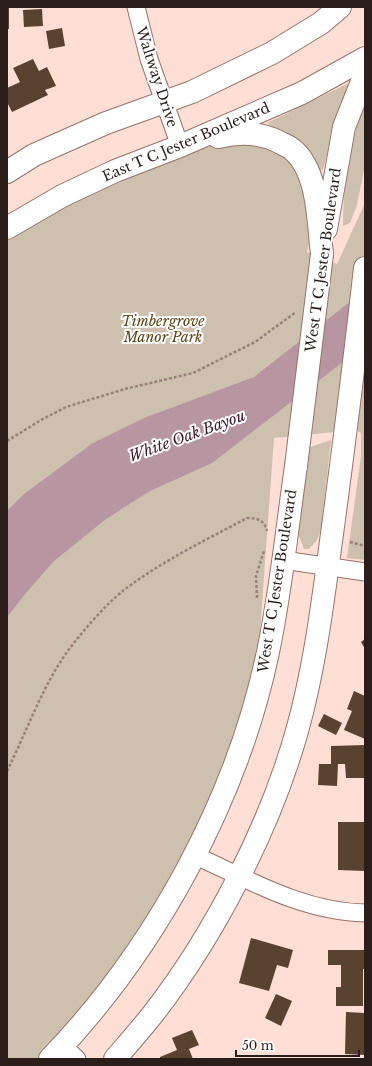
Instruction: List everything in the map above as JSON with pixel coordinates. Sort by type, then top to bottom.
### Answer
[{"type":"main road","points":[[7,172],[34,156],[106,123],[192,92],[272,53],[321,22],[340,7]]},
{"type":"main road","name":"East T C Jester Boulevard","points":[[7,228],[68,193],[115,171],[180,146],[302,93],[365,58]]},
{"type":"main road","name":"West T C Jester Boulevard","points":[[63,1055],[148,937],[196,856],[236,759],[254,706],[268,652],[274,554],[296,466],[322,254],[344,127],[365,74]]},
{"type":"main road","points":[[180,146],[233,133],[265,135],[293,150],[304,163],[315,192],[322,254]]},
{"type":"main road","points":[[115,1059],[154,1013],[192,959],[240,876],[281,779],[297,733],[309,686],[328,566],[345,442],[365,268]]},
{"type":"street","name":"Waltway Drive","points":[[136,7],[149,58],[180,146]]},
{"type":"street","points":[[274,554],[328,566],[365,572]]},
{"type":"street","points":[[196,856],[286,897],[318,906],[365,913]]},
{"type":"path","points":[[7,442],[41,420],[66,407],[125,389],[193,373],[255,342],[283,321]]},
{"type":"path","points":[[7,771],[45,691],[66,653],[123,591],[149,572],[247,518],[257,518],[265,523],[268,537]]},
{"type":"path","points":[[346,542],[365,546]]},
{"type":"path","points":[[257,600],[256,576],[274,554]]},
{"type":"green space","points":[[349,83],[323,169],[320,171],[280,131],[267,123]]},
{"type":"green space","points":[[365,102],[365,165],[357,205],[350,223],[343,226],[344,195],[348,163],[355,132]]},
{"type":"green space","name":"Timbergrove Manor Park","points":[[228,139],[274,145],[303,175],[310,240],[307,252],[337,264],[365,203],[365,560],[347,558],[361,456],[361,433],[356,430],[274,438],[259,646],[241,718],[216,788],[166,889],[101,985],[37,1059],[7,1059],[7,238],[79,196]]},
{"type":"green space","points":[[331,440],[321,530],[317,540],[309,549],[304,549],[297,531],[307,448]]},
{"type":"water","name":"White Oak Bayou","points":[[365,290],[365,345],[212,463],[150,491],[106,519],[54,561],[7,617],[7,511],[24,494],[93,443],[144,418],[254,377]]},
{"type":"building","points":[[7,7],[9,7],[9,29],[7,29]]},
{"type":"building","points":[[42,9],[43,26],[24,27],[23,10]]},
{"type":"building","points":[[62,28],[65,46],[49,49],[46,31]]},
{"type":"building","points":[[33,59],[39,71],[47,67],[56,86],[45,90],[48,95],[12,112],[7,102],[7,88],[20,82],[13,68]]},
{"type":"building","points":[[365,639],[365,649],[361,642]]},
{"type":"building","points":[[354,691],[365,696],[365,739],[344,730],[352,711],[347,709]]},
{"type":"building","points":[[324,714],[342,723],[336,735],[318,726]]},
{"type":"building","points":[[365,745],[365,778],[346,778],[345,764],[338,764],[337,786],[318,785],[319,764],[331,764],[331,746]]},
{"type":"building","points":[[338,822],[365,822],[365,871],[338,870]]},
{"type":"building","points":[[251,938],[293,950],[288,968],[277,965],[269,991],[239,983]]},
{"type":"building","points":[[328,950],[365,950],[365,969],[363,969],[363,1006],[336,1006],[336,987],[341,987],[341,965],[328,965]]},
{"type":"building","points":[[276,994],[292,1001],[281,1026],[265,1018]]},
{"type":"building","points":[[346,1012],[365,1013],[365,1055],[345,1054]]},
{"type":"building","points":[[192,1030],[199,1045],[189,1049],[193,1059],[160,1059],[160,1057],[177,1050],[172,1038]]}]
